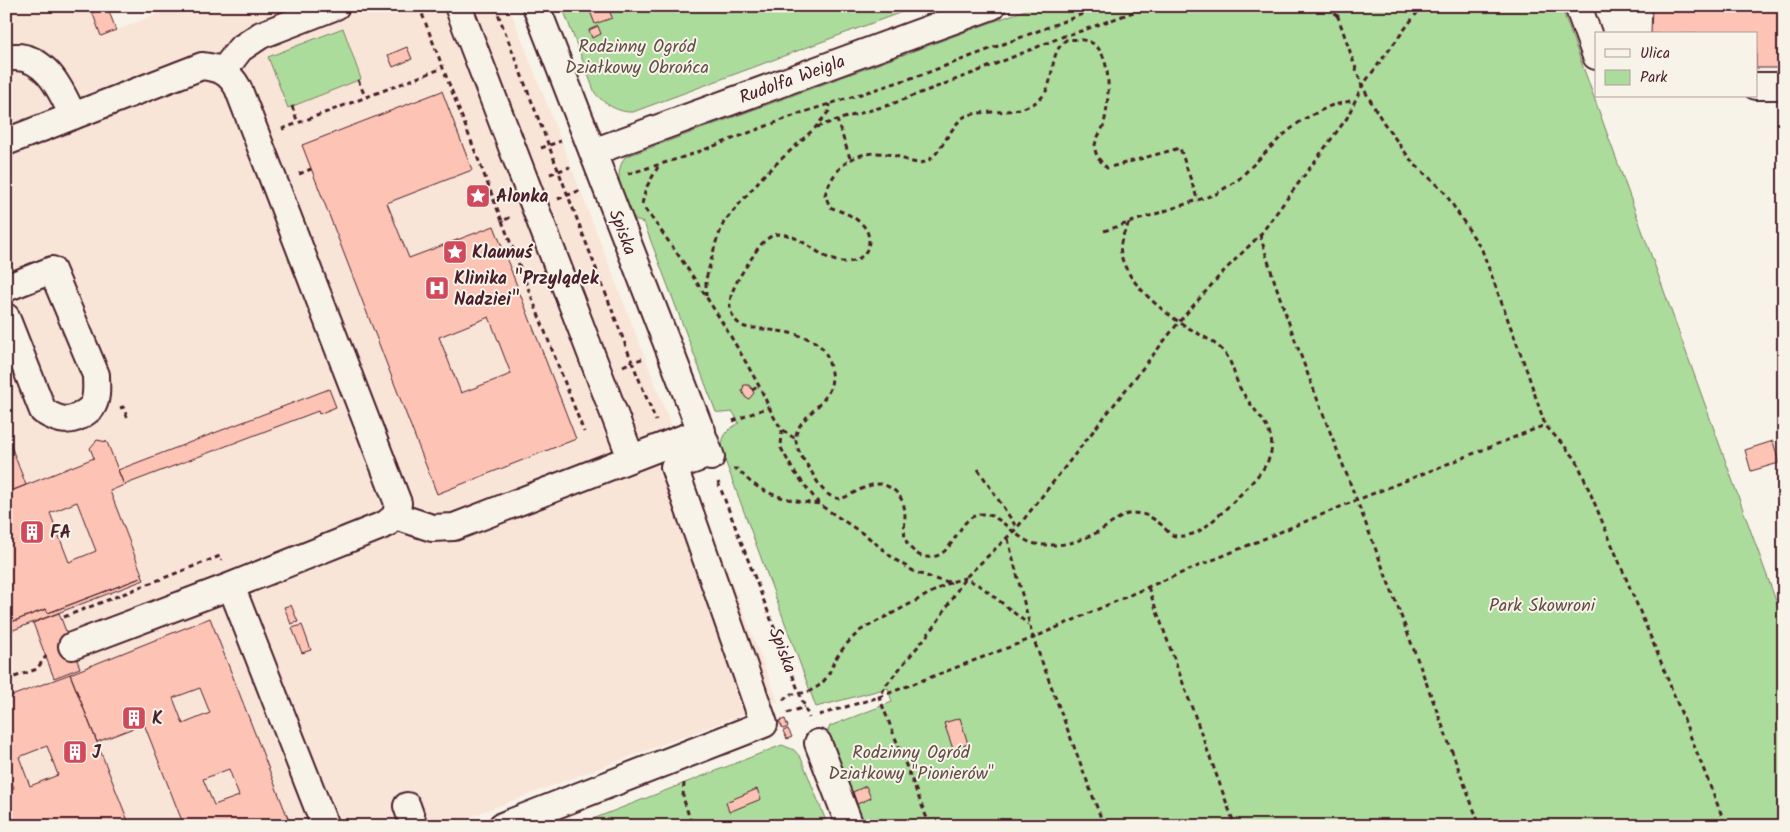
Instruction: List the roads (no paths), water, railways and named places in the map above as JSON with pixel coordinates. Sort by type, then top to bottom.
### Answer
[{"type":"street","points":[[224,70],[240,49],[260,36],[336,6]]},
{"type":"street","points":[[458,6],[631,458]]},
{"type":"street","name":"Spiska","points":[[536,6],[583,159],[713,457]]},
{"type":"street","name":"Rudolfa Weigla","points":[[583,159],[992,6]]},
{"type":"street","points":[[1578,6],[1595,53]]},
{"type":"street","points":[[6,58],[14,56],[36,62],[51,74],[62,91],[73,116]]},
{"type":"street","points":[[6,142],[202,66],[224,70],[238,88],[398,502],[396,516],[386,524],[231,586],[72,646]]},
{"type":"street","points":[[1758,86],[1784,86]]},
{"type":"street","points":[[6,288],[52,270],[96,376],[96,392],[92,406],[79,418],[56,419],[43,411],[6,317]]},
{"type":"street","points":[[396,516],[432,528],[454,527],[665,445],[713,457]]},
{"type":"street","points":[[502,826],[764,724],[674,467],[713,457]]},
{"type":"street","points":[[231,586],[324,826]]},
{"type":"street","points":[[814,731],[850,826]]},
{"type":"place","name":"Alonka","points":[[478,196]]},
{"type":"place","name":"Klaunuś","points":[[455,252]]},
{"type":"place","name":"Klinika \"Przylądek Nadziei\"","points":[[437,288]]},
{"type":"place","name":"FA","points":[[32,532]]},
{"type":"place","name":"K","points":[[134,718]]},
{"type":"place","name":"J","points":[[75,752]]},
{"type":"park label","name":"Rodzinny Ogród Działkowy Obrońca","points":[[637,56]]},
{"type":"park label","name":"Park Skowroni","points":[[1542,605]]},
{"type":"park label","name":"Rodzinny Ogród Działkowy \"Pionierów\"","points":[[911,762]]}]
